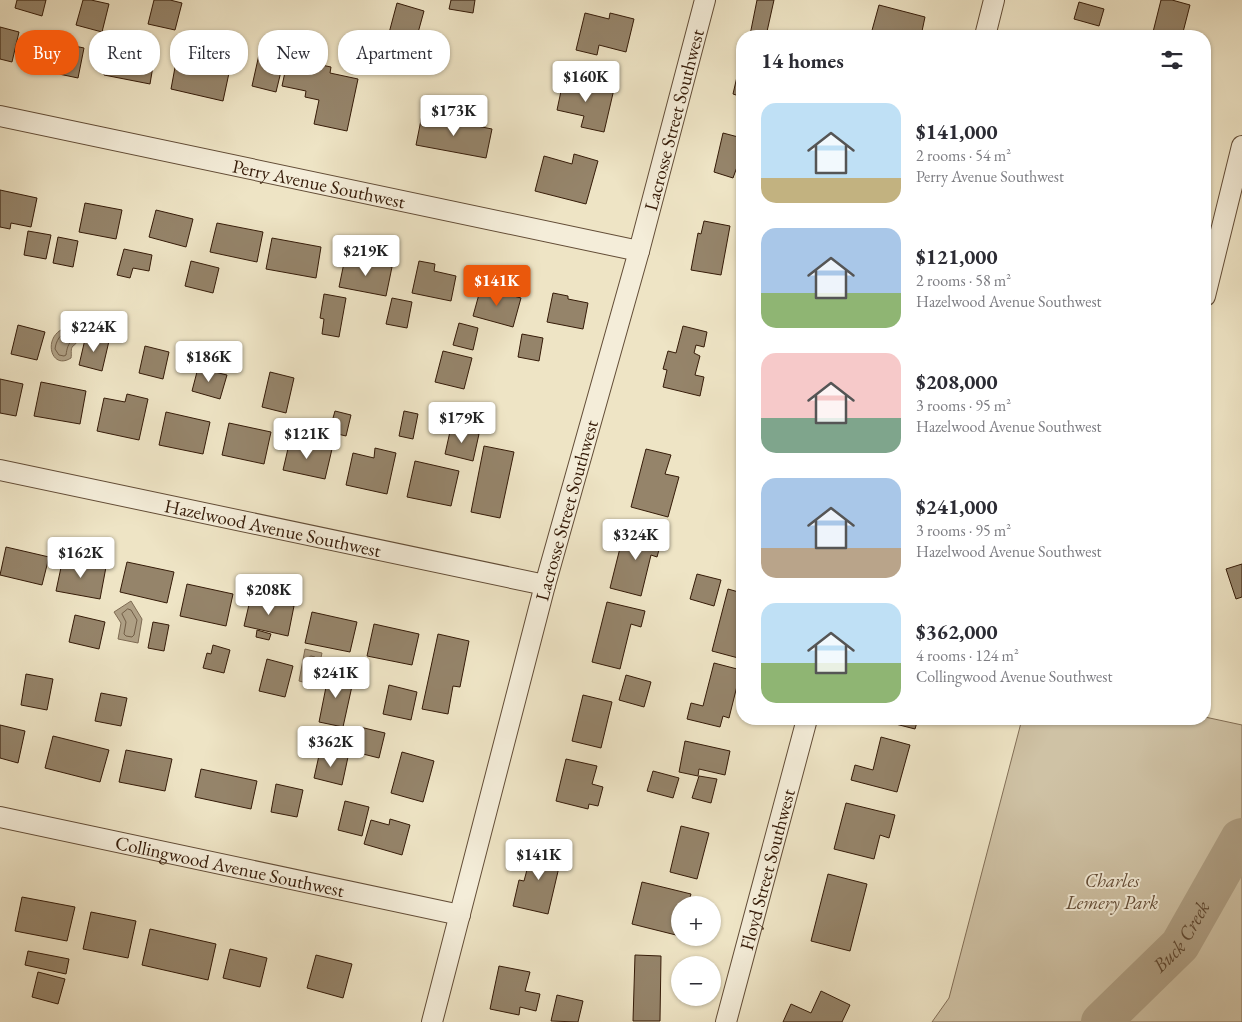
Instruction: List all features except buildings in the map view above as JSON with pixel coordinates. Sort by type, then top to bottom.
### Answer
[{"type":"street","name":"Lacrosse Street Southwest","points":[[432,1022],[545,586],[638,252],[705,0]]},
{"type":"street","points":[[986,30],[994,0]]},
{"type":"street","name":"Perry Avenue Southwest","points":[[0,116],[638,252]]},
{"type":"street","points":[[1211,254],[1242,146]]},
{"type":"street","name":"Hazelwood Avenue Southwest","points":[[0,470],[545,586]]},
{"type":"street","name":"Floyd Street Southwest","points":[[726,1022],[805,725]]},
{"type":"street","name":"Collingwood Avenue Southwest","points":[[0,817],[460,915]]},
{"type":"green space","name":"Charles Lemery Park","points":[[1211,718],[1242,725],[1242,1022],[932,1022],[949,998],[1020,725],[1211,725]]},
{"type":"water","points":[[70,327],[77,334],[78,341],[73,346],[71,358],[63,361],[57,360],[51,349],[52,342],[61,330]]},
{"type":"water","points":[[131,601],[142,619],[138,643],[118,639],[121,623],[114,612]]},
{"type":"water","points":[[305,649],[322,653],[315,685],[299,681]]},
{"type":"waterway","name":"Buck Creek","points":[[1101,1022],[1180,945],[1242,838]]}]
